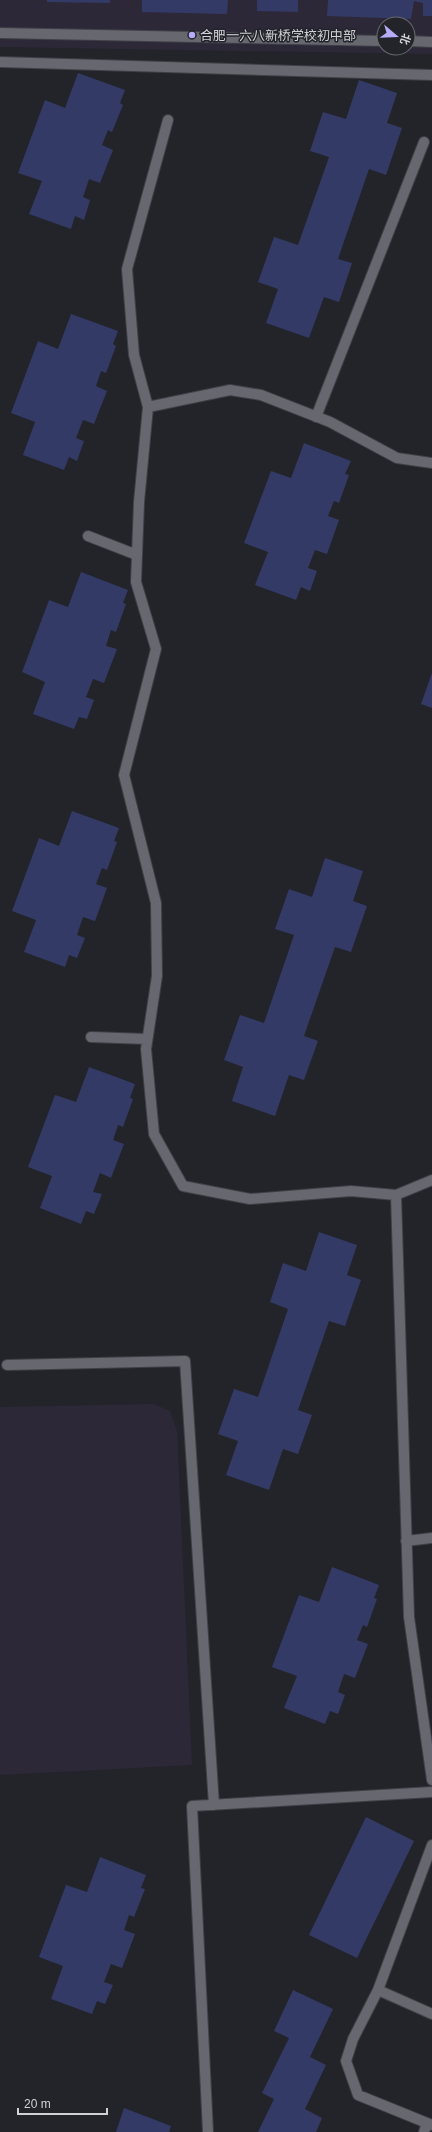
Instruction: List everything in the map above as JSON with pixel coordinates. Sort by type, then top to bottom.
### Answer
[{"type":"lane","points":[[0,33],[376,41]]},
{"type":"lane","points":[[416,41],[432,42]]},
{"type":"lane","points":[[0,62],[432,75]]},
{"type":"lane","points":[[168,120],[126,269],[134,355],[148,407],[139,502],[136,582],[156,649],[124,775],[156,903],[157,976],[146,1049],[154,1134],[183,1186],[250,1199],[351,1191],[396,1195],[432,1180]]},
{"type":"lane","points":[[316,417],[424,142]]},
{"type":"lane","points":[[148,407],[230,390],[261,395],[330,422],[397,458],[432,463]]},
{"type":"lane","points":[[88,536],[137,555]]},
{"type":"lane","points":[[91,1036],[147,1039]]},
{"type":"lane","points":[[396,1195],[409,1617],[432,1780]]},
{"type":"lane","points":[[7,1365],[185,1361],[214,1805]]},
{"type":"lane","points":[[406,1541],[432,1538]]},
{"type":"lane","points":[[208,2132],[192,1806],[432,1792]]},
{"type":"lane","points":[[428,2127],[358,2095],[346,2061],[358,2028],[378,1990],[432,1845]]},
{"type":"lane","points":[[378,1990],[432,2014]]},
{"type":"shaded area","name":"合肥一六八新桥学校初中部","points":[[0,0],[432,0],[432,54],[416,54],[416,16],[376,16],[376,53],[0,47]]},
{"type":"shaded area","points":[[154,1404],[170,1411],[177,1431],[192,1765],[0,1775],[0,1407]]},
{"type":"building","points":[[47,0],[110,0],[110,3],[47,2]]},
{"type":"building","points":[[142,0],[228,0],[227,14],[142,12]]},
{"type":"building","points":[[257,0],[298,0],[298,12],[257,11]]},
{"type":"building","points":[[328,0],[432,0],[432,16],[423,16],[423,3],[414,1],[412,16],[376,16],[376,18],[327,16]]},
{"type":"building","points":[[78,73],[125,90],[120,103],[123,105],[112,132],[108,130],[102,145],[113,150],[100,183],[89,179],[83,197],[90,200],[84,220],[75,216],[71,229],[29,214],[42,181],[18,173],[45,100],[65,108]]},
{"type":"building","points":[[359,80],[397,93],[387,123],[402,128],[386,175],[369,169],[338,259],[352,263],[339,302],[324,297],[309,338],[266,323],[278,289],[258,282],[274,237],[298,245],[329,157],[310,151],[323,112],[346,119]]},
{"type":"building","points":[[71,314],[118,331],[113,344],[116,346],[106,373],[101,371],[96,386],[107,391],[94,424],[83,420],[76,438],[84,441],[77,461],[69,457],[64,470],[23,455],[35,422],[11,413],[38,341],[58,349]]},
{"type":"building","points":[[304,443],[351,461],[345,474],[349,475],[339,503],[334,501],[328,516],[339,520],[327,554],[315,550],[308,568],[317,571],[310,591],[301,587],[296,600],[255,585],[268,552],[244,543],[271,471],[291,478]]},
{"type":"building","points":[[81,572],[128,590],[123,603],[126,604],[116,632],[111,630],[106,646],[117,649],[104,683],[93,679],[86,697],[94,700],[87,719],[79,717],[74,729],[33,714],[45,682],[22,672],[49,600],[68,607]]},
{"type":"building","points":[[432,673],[432,708],[421,704]]},
{"type":"building","points":[[72,811],[119,828],[114,841],[117,842],[107,870],[102,868],[96,884],[107,888],[95,921],[83,917],[77,935],[85,938],[77,958],[69,955],[65,967],[24,952],[36,920],[12,911],[39,838],[59,846]]},
{"type":"building","points":[[325,858],[363,871],[353,901],[367,906],[351,952],[335,947],[304,1036],[318,1041],[304,1080],[289,1075],[275,1116],[232,1101],[243,1067],[224,1060],[240,1015],[264,1023],[294,935],[275,929],[289,889],[312,897]]},
{"type":"building","points":[[89,1067],[135,1084],[130,1098],[133,1099],[123,1127],[118,1125],[113,1140],[124,1144],[111,1178],[100,1173],[93,1192],[102,1194],[94,1214],[86,1211],[81,1224],[40,1208],[52,1176],[28,1167],[55,1095],[76,1102]]},
{"type":"building","points":[[319,1232],[357,1245],[347,1275],[361,1280],[345,1326],[329,1321],[298,1410],[312,1415],[298,1454],[283,1449],[269,1490],[226,1475],[238,1441],[218,1434],[234,1389],[258,1397],[288,1309],[270,1302],[283,1263],[306,1271]]},
{"type":"building","points":[[332,1567],[379,1585],[374,1598],[377,1599],[367,1627],[363,1625],[357,1640],[368,1644],[355,1678],[344,1674],[338,1692],[345,1695],[338,1714],[330,1711],[325,1724],[284,1708],[297,1676],[272,1667],[299,1595],[319,1602]]},
{"type":"building","points":[[366,1817],[414,1841],[357,1958],[309,1935]]},
{"type":"building","points":[[100,1857],[146,1875],[141,1888],[145,1889],[134,1917],[129,1915],[124,1930],[135,1934],[122,1968],[111,1964],[104,1982],[113,1985],[105,2004],[97,2001],[92,2014],[51,1999],[63,1966],[39,1957],[66,1885],[87,1892]]},
{"type":"building","points":[[293,1990],[333,2009],[310,2057],[326,2065],[305,2109],[322,2118],[316,2132],[258,2132],[274,2099],[262,2093],[289,2038],[274,2031]]},
{"type":"building","points":[[124,2108],[171,2126],[169,2132],[116,2132]]},
{"type":"place","name":"合肥一六八新桥学校初中部","points":[[192,35]]}]
